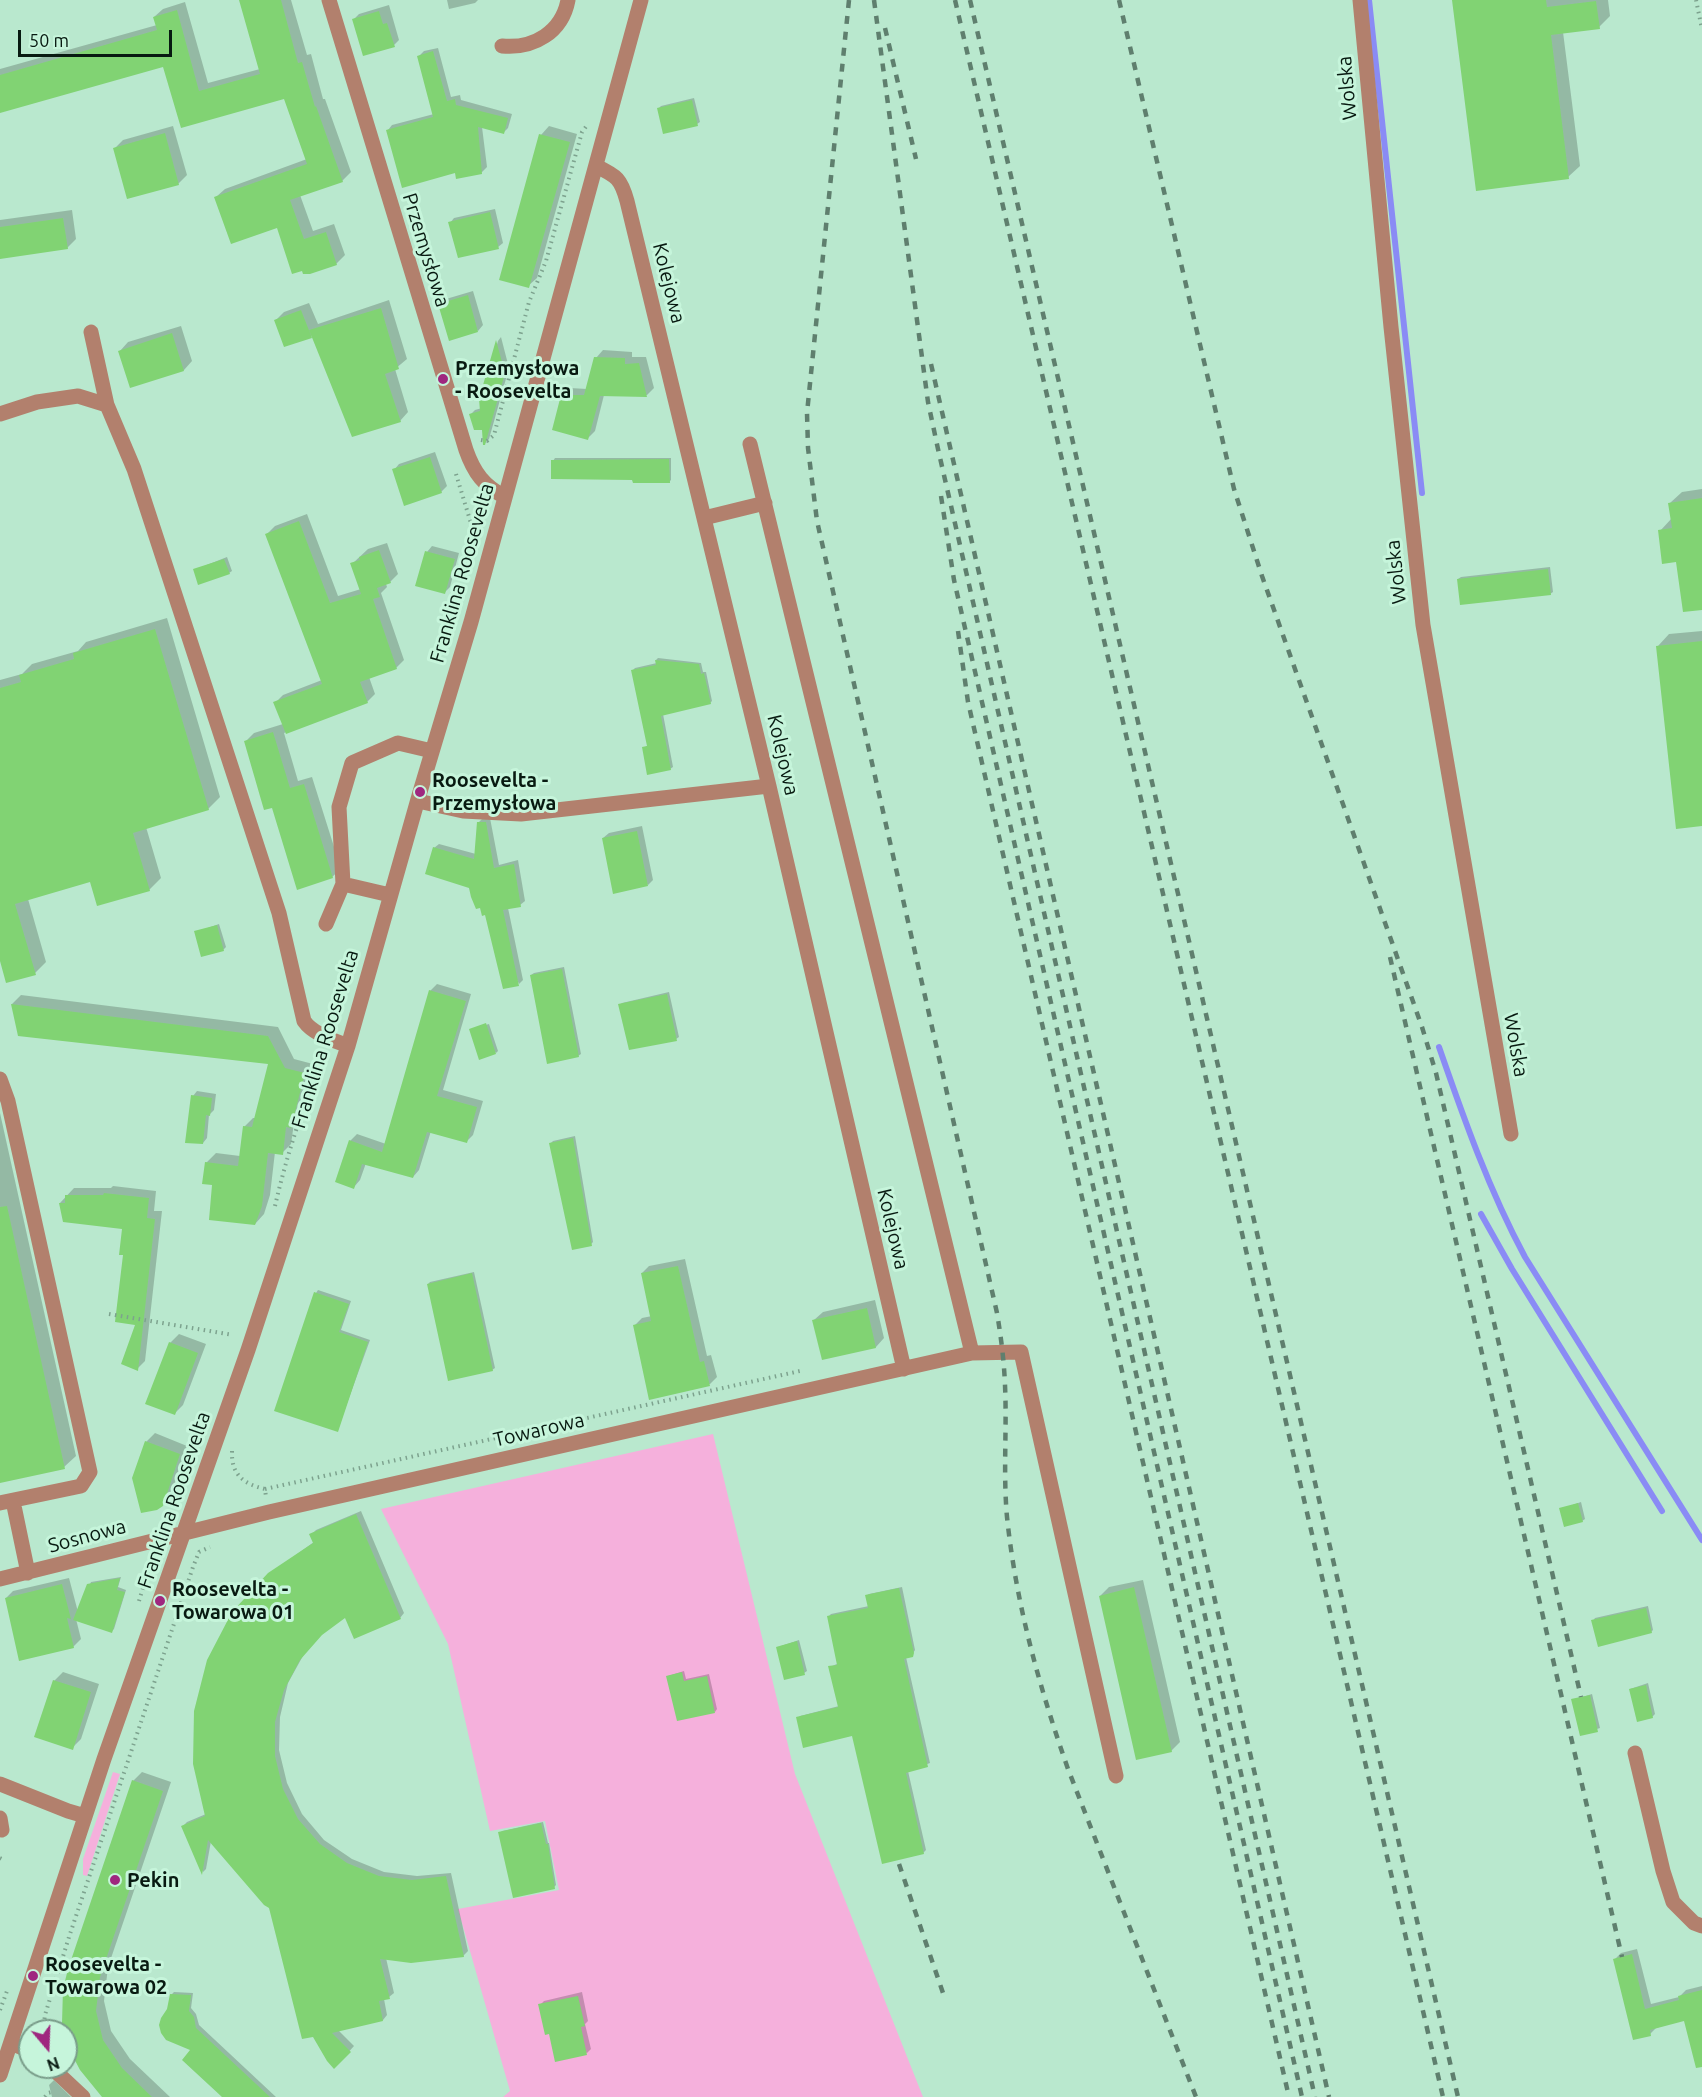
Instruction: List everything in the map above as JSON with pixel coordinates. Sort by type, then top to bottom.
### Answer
[{"type":"street","name":"Przemysłowa","points":[[329,0],[465,450],[481,481],[505,497]]},
{"type":"street","points":[[502,46],[517,47],[547,37],[565,13],[568,0]]},
{"type":"street","name":"Franklina Roosevelta","points":[[0,2074],[85,1816],[248,1350],[348,1046],[490,555],[641,0]]},
{"type":"street","name":"Wolska","points":[[1360,0],[1391,327],[1423,625],[1511,1134]]},
{"type":"street","name":"Kolejowa","points":[[596,166],[615,174],[622,185],[769,786],[904,1369]]},
{"type":"street","points":[[91,332],[107,405],[134,470],[279,914],[304,1021],[308,1027],[348,1046]]},
{"type":"street","points":[[0,414],[37,402],[78,396],[107,405]]},
{"type":"street","points":[[750,444],[972,1353]]},
{"type":"street","points":[[704,518],[765,503]]},
{"type":"street","points":[[326,924],[343,884],[339,807],[352,763],[398,742],[432,751]]},
{"type":"street","points":[[418,801],[463,811],[520,814],[769,786]]},
{"type":"street","points":[[343,884],[390,895]]},
{"type":"street","points":[[0,1079],[8,1101],[90,1472],[81,1486],[6,1502],[28,1573]]},
{"type":"street","name":"Towarowa","points":[[184,1533],[972,1353],[1021,1352],[1116,1776]]},
{"type":"street","name":"Sosnowa","points":[[0,1579],[184,1533]]},
{"type":"street","points":[[1635,1753],[1673,1902],[1694,1923],[1702,1926]]},
{"type":"street","points":[[0,1784],[85,1816]]},
{"type":"street","points":[[11,2043],[18,2046]]},
{"type":"street","points":[[64,2079],[83,2097]]},
{"type":"path","points":[[1696,0],[1702,29]]},
{"type":"path","points":[[477,438],[487,441],[494,435],[530,302],[546,261],[582,132],[590,122]]},
{"type":"path","points":[[455,471],[473,530],[471,552],[490,555]]},
{"type":"path","points":[[109,1314],[233,1335]]},
{"type":"path","points":[[265,1489],[803,1371]]},
{"type":"shaded area","points":[[713,1434],[795,1774],[923,2097],[503,2097],[510,2091],[458,1909],[559,1890],[545,1821],[490,1831],[448,1644],[381,1509]]},
{"type":"shaded area","points":[[113,1772],[120,1774],[87,1876],[83,1875],[83,1859]]},
{"type":"building","points":[[239,0],[281,0],[298,63],[302,62],[315,107],[343,182],[290,200],[304,239],[326,232],[337,265],[310,274],[303,274],[302,271],[292,274],[277,228],[231,244],[214,197],[307,164],[284,99],[181,128],[163,67],[0,113],[0,75],[157,30],[153,17],[177,10],[199,91],[260,74]]},
{"type":"building","points":[[1452,0],[1546,0],[1547,7],[1596,1],[1600,29],[1551,35],[1569,179],[1476,191]]},
{"type":"building","points":[[379,11],[383,24],[387,23],[395,47],[363,56],[352,19]]},
{"type":"building","points":[[433,51],[447,101],[455,99],[456,105],[508,118],[504,134],[478,127],[482,174],[456,179],[455,173],[402,188],[386,130],[433,117],[417,56]]},
{"type":"building","points":[[692,100],[698,126],[663,134],[657,108]]},
{"type":"building","points":[[165,133],[179,185],[127,199],[113,148]]},
{"type":"building","points":[[539,134],[570,142],[529,288],[499,280]]},
{"type":"building","points":[[490,212],[499,249],[458,258],[448,222]]},
{"type":"building","points":[[63,218],[68,249],[0,259],[0,227]]},
{"type":"building","points":[[468,295],[478,332],[449,341],[438,304]]},
{"type":"building","points":[[381,308],[399,369],[385,374],[401,422],[352,437],[309,330]]},
{"type":"building","points":[[301,310],[312,338],[284,347],[274,320]]},
{"type":"building","points":[[172,333],[184,371],[130,388],[118,351]]},
{"type":"building","points":[[496,340],[505,373],[485,445],[483,445],[482,430],[474,430],[469,414],[480,411],[479,399]]},
{"type":"building","points":[[594,357],[625,358],[625,364],[639,363],[647,397],[600,396],[588,440],[552,430],[561,395],[584,395]]},
{"type":"building","points":[[430,457],[442,493],[404,506],[392,469]]},
{"type":"building","points":[[669,459],[670,483],[551,479],[551,460]]},
{"type":"building","points":[[1702,498],[1702,610],[1683,612],[1676,562],[1662,564],[1658,530],[1672,528],[1668,503]]},
{"type":"building","points":[[299,521],[330,603],[361,594],[350,563],[379,550],[391,583],[377,588],[380,597],[373,599],[397,669],[360,682],[368,703],[286,734],[273,702],[322,684],[265,534]]},
{"type":"building","points":[[425,551],[455,559],[445,594],[415,586]]},
{"type":"building","points":[[224,559],[230,574],[198,585],[193,569]]},
{"type":"building","points":[[1548,569],[1551,595],[1460,605],[1457,579]]},
{"type":"building","points":[[155,629],[209,810],[133,833],[150,891],[97,906],[90,882],[15,904],[36,975],[6,983],[0,961],[0,688],[21,682],[19,675],[74,659],[73,653]]},
{"type":"building","points":[[1702,641],[1702,826],[1676,829],[1656,646]]},
{"type":"building","points":[[655,660],[699,664],[701,674],[704,673],[711,704],[661,716],[671,770],[647,775],[642,747],[647,746],[631,670],[656,665]]},
{"type":"building","points":[[273,732],[290,788],[304,784],[333,878],[297,890],[272,808],[264,810],[244,741]]},
{"type":"building","points":[[477,822],[486,822],[494,868],[514,864],[521,907],[503,910],[519,986],[503,989],[485,915],[482,916],[480,908],[476,909],[469,888],[425,874],[433,847],[474,859]]},
{"type":"building","points":[[637,831],[648,886],[613,894],[602,838]]},
{"type":"building","points":[[217,925],[224,951],[201,957],[194,931]]},
{"type":"building","points":[[562,969],[579,1057],[547,1064],[530,975]]},
{"type":"building","points":[[429,990],[466,1001],[437,1096],[477,1107],[467,1143],[427,1132],[413,1178],[362,1164],[354,1189],[335,1182],[349,1140],[382,1152]]},
{"type":"building","points":[[667,994],[677,1041],[629,1050],[618,1004]]},
{"type":"building","points":[[11,1004],[268,1036],[285,1068],[305,1073],[291,1128],[286,1127],[283,1155],[268,1153],[262,1206],[255,1225],[209,1220],[212,1185],[202,1184],[205,1162],[238,1166],[243,1126],[252,1127],[268,1064],[18,1036]]},
{"type":"building","points":[[486,1023],[496,1054],[479,1060],[469,1029]]},
{"type":"building","points":[[191,1095],[212,1098],[210,1116],[206,1115],[203,1144],[185,1143]]},
{"type":"building","points":[[573,1138],[592,1246],[572,1250],[549,1143]]},
{"type":"building","points":[[104,1193],[149,1198],[147,1218],[155,1219],[138,1371],[121,1364],[135,1325],[115,1322],[123,1255],[119,1255],[122,1229],[63,1222],[59,1203],[65,1203],[65,1195],[103,1195]]},
{"type":"building","points":[[7,1206],[65,1469],[0,1483],[0,1207]]},
{"type":"building","points":[[678,1266],[700,1362],[704,1361],[710,1386],[649,1400],[633,1325],[651,1321],[641,1273]]},
{"type":"building","points":[[472,1273],[493,1371],[448,1381],[427,1284]]},
{"type":"building","points":[[314,1292],[349,1304],[339,1332],[368,1342],[338,1432],[274,1411]]},
{"type":"building","points":[[867,1308],[876,1348],[822,1360],[812,1320]]},
{"type":"building","points":[[169,1342],[198,1353],[175,1415],[145,1404]]},
{"type":"building","points":[[145,1441],[180,1454],[163,1506],[157,1510],[141,1513],[132,1478]]},
{"type":"building","points":[[1578,1503],[1583,1522],[1564,1527],[1559,1508]]},
{"type":"building","points":[[356,1514],[401,1619],[354,1639],[345,1618],[322,1635],[300,1660],[284,1690],[275,1722],[275,1756],[283,1789],[298,1819],[320,1844],[347,1863],[379,1876],[412,1880],[446,1876],[464,1957],[411,1963],[380,1959],[390,1999],[379,2001],[383,2021],[332,2033],[351,2052],[334,2069],[313,2037],[302,2039],[269,1908],[208,1840],[202,1875],[181,1826],[205,1816],[193,1764],[194,1711],[207,1660],[232,1612],[268,1573],[313,1543],[309,1534]]},
{"type":"building","points":[[120,1578],[117,1590],[125,1592],[112,1633],[73,1620],[87,1584]]},
{"type":"building","points":[[62,1584],[71,1619],[67,1618],[74,1648],[19,1661],[5,1598]]},
{"type":"building","points":[[1134,1587],[1172,1752],[1136,1760],[1099,1596]]},
{"type":"building","points":[[899,1588],[914,1653],[913,1657],[904,1659],[928,1767],[906,1773],[924,1854],[882,1864],[852,1736],[803,1748],[796,1717],[838,1707],[828,1666],[837,1665],[827,1616],[868,1608],[865,1595]]},
{"type":"building","points":[[1646,1608],[1652,1633],[1598,1647],[1591,1620]]},
{"type":"building","points":[[797,1641],[805,1675],[784,1680],[776,1647]]},
{"type":"building","points":[[682,1672],[684,1681],[707,1676],[715,1713],[677,1721],[666,1676]]},
{"type":"building","points":[[53,1680],[91,1692],[73,1750],[34,1737]]},
{"type":"building","points":[[1646,1685],[1653,1718],[1637,1722],[1629,1689]]},
{"type":"building","points":[[1590,1695],[1598,1732],[1580,1736],[1571,1699]]},
{"type":"building","points":[[132,1780],[163,1791],[100,1977],[96,2011],[103,2040],[122,2068],[152,2097],[102,2097],[80,2070],[78,2066],[78,2019],[62,2019],[63,1989]]},
{"type":"building","points":[[541,1823],[546,1844],[548,1844],[555,1889],[513,1898],[498,1832]]},
{"type":"building","points":[[1632,1954],[1645,2009],[1679,2000],[1678,1996],[1702,1990],[1702,2067],[1696,2068],[1684,2021],[1650,2030],[1651,2036],[1633,2040],[1613,1959]]},
{"type":"building","points":[[170,1994],[191,1995],[189,2011],[194,2017],[196,2028],[270,2097],[222,2097],[182,2060],[190,2050],[166,2040],[159,2025],[167,2009]]},
{"type":"building","points":[[578,1996],[585,2026],[581,2027],[587,2055],[555,2062],[549,2034],[545,2035],[538,2004]]},
{"type":"waterway","points":[[1369,0],[1422,493]]},
{"type":"waterway","points":[[1439,1047],[1489,1180],[1525,1257],[1702,1540]]},
{"type":"waterway","points":[[1481,1214],[1512,1269],[1662,1511]]},
{"type":"railway","points":[[849,0],[807,413],[808,448],[817,521],[997,1313],[1005,1385],[1007,1517],[1016,1581],[1030,1644],[1068,1769],[1196,2097]]},
{"type":"railway","points":[[874,0],[928,402],[1315,2097]]},
{"type":"railway","points":[[955,0],[1443,2097]]},
{"type":"railway","points":[[970,0],[1458,2097]]},
{"type":"railway","points":[[1119,0],[1234,489],[1262,576],[1422,1027],[1436,1073],[1581,1697]]},
{"type":"railway","points":[[885,28],[916,159]]},
{"type":"railway","points":[[931,364],[1329,2097]]},
{"type":"railway","points":[[941,496],[954,580],[1302,2097]]},
{"type":"railway","points":[[958,631],[968,702],[1289,2097]]},
{"type":"railway","points":[[1390,957],[1622,1957]]},
{"type":"railway","points":[[899,1864],[943,1993]]},
{"type":"place","name":"Przemysłowa - Roosevelta","points":[[443,379]]},
{"type":"place","name":"Roosevelta - Przemysłowa","points":[[420,792]]},
{"type":"place","name":"Roosevelta - Towarowa 01","points":[[160,1601]]},
{"type":"place","name":"Pekin","points":[[115,1880]]},
{"type":"place","name":"Roosevelta - Towarowa 02","points":[[33,1976]]}]
